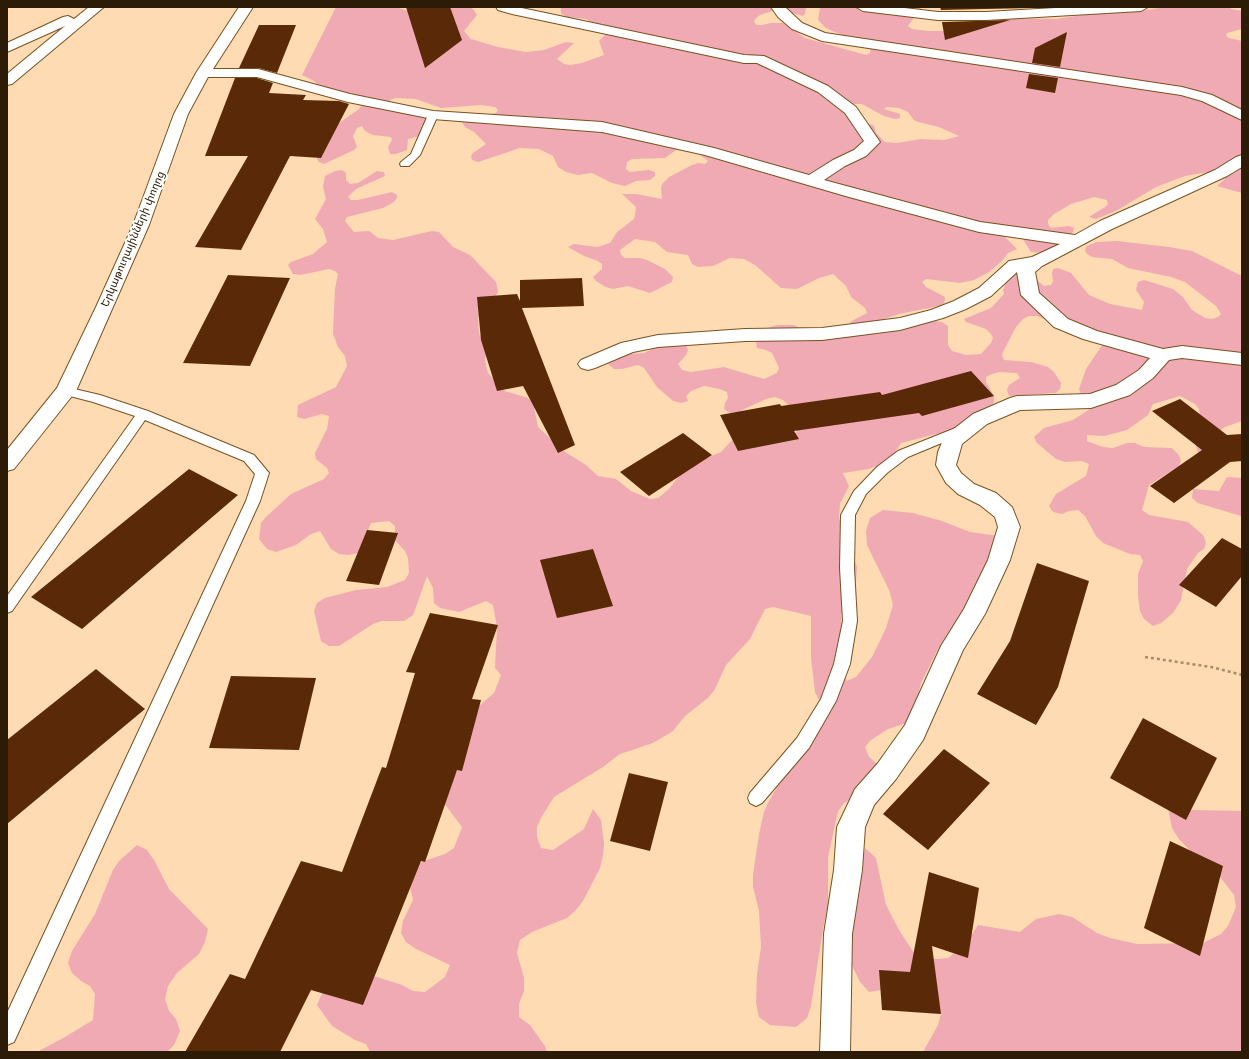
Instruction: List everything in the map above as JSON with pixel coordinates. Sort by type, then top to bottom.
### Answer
[{"type":"street","points":[[7,48],[93,7]]},
{"type":"street","points":[[7,82],[97,7]]},
{"type":"street","name":"Երկաթուղայինների փողոց","points":[[7,464],[66,390],[141,226],[181,114],[203,73],[246,7]]},
{"type":"street","points":[[503,7],[744,59],[759,59],[823,89],[851,110],[872,142],[860,153],[839,163],[813,180]]},
{"type":"street","points":[[778,7],[783,14],[797,26],[822,37],[1182,91],[1207,98],[1242,116]]},
{"type":"street","points":[[863,7],[938,16],[986,16],[1141,7]]},
{"type":"street","points":[[203,73],[258,73],[348,98],[433,115],[602,127],[709,151],[813,180],[856,194],[979,227],[1078,241]]},
{"type":"street","points":[[1242,160],[1221,173],[1142,208],[1036,262],[1026,271],[1030,295],[1062,323],[1090,335],[1163,355],[1182,352],[1242,359]]},
{"type":"street","points":[[588,364],[628,347],[658,341],[745,335],[822,334],[900,324],[937,314],[960,305],[985,292],[1015,266],[1036,262]]},
{"type":"street","points":[[835,1052],[838,934],[848,870],[851,827],[864,798],[887,770],[914,732],[953,646],[973,614],[999,560],[1009,527],[1004,513],[988,499],[966,489],[953,478],[946,465],[948,452],[953,440],[965,428],[980,419],[1017,404],[1091,401],[1124,390],[1146,374],[1163,355]]},
{"type":"lane","points":[[405,164],[415,155],[433,115]]},
{"type":"lane","points":[[7,1035],[253,501],[262,472],[249,458],[143,414],[96,398],[66,390]]},
{"type":"lane","points":[[7,607],[143,414]]},
{"type":"lane","points":[[756,798],[803,743],[828,701],[842,664],[850,621],[847,568],[848,515],[861,491],[882,470],[903,454],[965,428]]},
{"type":"path","points":[[1145,657],[1211,667],[1242,675]]},
{"type":"shaded area","points":[[336,7],[396,7],[411,12],[439,7],[470,7],[477,15],[464,31],[471,39],[498,47],[526,52],[544,50],[566,42],[574,43],[557,59],[564,64],[570,65],[582,63],[604,55],[599,41],[608,32],[590,26],[589,21],[586,19],[566,17],[561,13],[561,7],[806,7],[805,14],[803,16],[778,9],[760,15],[754,22],[757,25],[783,23],[805,38],[866,55],[870,53],[870,48],[826,28],[818,20],[820,7],[922,7],[908,26],[912,29],[929,31],[953,31],[984,19],[1056,19],[1096,13],[1158,9],[1144,7],[1230,7],[1231,9],[1242,11],[1242,29],[1227,33],[1226,36],[1242,41],[1242,193],[1217,186],[1225,179],[1224,176],[1214,172],[1185,176],[1156,187],[1116,211],[1096,219],[1089,217],[1105,207],[1108,204],[1107,200],[1094,197],[1071,204],[1054,214],[1048,220],[1048,224],[1051,228],[1069,226],[1074,228],[1073,232],[1062,242],[1044,253],[1031,252],[1022,238],[998,234],[1005,237],[1017,249],[1008,253],[1002,261],[989,272],[974,280],[960,283],[926,279],[922,282],[926,287],[945,297],[944,305],[899,314],[875,322],[914,324],[935,321],[942,322],[948,326],[948,345],[952,351],[966,355],[981,354],[991,343],[993,338],[986,329],[966,322],[964,319],[991,308],[1004,294],[1003,290],[1008,278],[1019,270],[1031,275],[1044,286],[1051,285],[1053,281],[1053,269],[1058,268],[1071,273],[1089,295],[1110,304],[1142,310],[1144,302],[1136,290],[1138,282],[1144,280],[1173,289],[1183,297],[1192,310],[1205,318],[1212,319],[1218,317],[1221,314],[1216,306],[1185,282],[1171,277],[1128,268],[1112,259],[1092,257],[1086,253],[1085,250],[1087,246],[1097,242],[1117,241],[1192,251],[1242,276],[1242,421],[1225,427],[1214,435],[1210,445],[1198,453],[1195,441],[1201,426],[1199,409],[1195,404],[1180,396],[1153,404],[1148,415],[1127,430],[1104,436],[1087,435],[1087,441],[1103,447],[1113,448],[1127,443],[1135,443],[1144,447],[1172,448],[1181,460],[1179,466],[1149,485],[1142,510],[1149,515],[1188,522],[1203,535],[1206,542],[1204,549],[1198,553],[1187,569],[1181,600],[1173,613],[1161,623],[1153,626],[1144,619],[1140,611],[1138,574],[1143,561],[1140,555],[1130,554],[1103,543],[1096,536],[1085,516],[1078,510],[1069,511],[1062,514],[1053,512],[1049,506],[1056,494],[1086,476],[1089,464],[1082,461],[1065,462],[1056,459],[1037,443],[1034,437],[1044,428],[1073,420],[1090,409],[1090,404],[1081,394],[1079,389],[1086,369],[1103,344],[1037,316],[1029,316],[1023,319],[1016,327],[1002,355],[1004,360],[1031,362],[1048,367],[1054,372],[1061,383],[1060,389],[1056,393],[1009,396],[1007,390],[1009,385],[1020,378],[1017,373],[999,372],[992,374],[986,377],[986,382],[994,396],[994,402],[991,407],[948,431],[901,443],[894,454],[884,463],[869,469],[843,473],[849,486],[840,504],[839,518],[857,567],[855,594],[844,607],[841,615],[842,633],[840,658],[847,681],[856,677],[872,657],[886,628],[893,605],[889,590],[867,545],[866,531],[870,518],[883,510],[913,513],[942,521],[970,532],[999,536],[1005,541],[980,575],[960,626],[946,637],[937,651],[921,683],[918,709],[907,723],[888,729],[871,740],[865,747],[869,757],[877,764],[854,798],[844,803],[838,811],[828,857],[828,905],[811,1006],[807,1018],[796,1027],[770,1025],[759,1017],[756,1003],[757,974],[761,947],[759,911],[753,887],[753,875],[759,834],[764,812],[768,803],[778,785],[819,731],[828,716],[825,706],[819,700],[815,692],[811,658],[811,616],[773,607],[765,609],[750,639],[726,665],[715,689],[709,697],[685,716],[673,731],[653,743],[620,754],[603,767],[554,797],[542,816],[537,827],[537,837],[541,848],[553,850],[584,829],[593,809],[601,820],[604,844],[600,868],[583,901],[575,911],[567,918],[532,932],[520,940],[517,953],[524,978],[524,991],[519,1004],[519,1017],[530,1025],[545,1046],[547,1052],[370,1052],[366,1044],[355,1040],[332,1026],[317,1005],[323,991],[357,973],[377,977],[402,985],[413,991],[425,992],[445,977],[450,965],[416,949],[406,942],[401,933],[403,921],[413,900],[408,878],[414,867],[424,861],[445,854],[454,848],[462,827],[444,803],[479,706],[494,693],[501,675],[495,668],[497,627],[493,605],[486,601],[459,612],[440,608],[434,603],[433,588],[427,576],[413,615],[404,621],[382,621],[373,624],[339,646],[329,646],[321,641],[314,611],[317,603],[325,598],[356,590],[387,587],[405,580],[409,573],[408,558],[405,551],[395,540],[395,526],[389,521],[371,523],[359,553],[348,555],[339,554],[331,549],[320,531],[311,534],[296,545],[276,552],[267,549],[259,539],[261,523],[266,517],[291,494],[324,479],[329,473],[327,468],[316,459],[315,453],[327,429],[329,416],[322,414],[304,419],[297,417],[298,405],[336,387],[347,366],[345,356],[338,347],[333,334],[335,288],[338,274],[329,269],[300,275],[293,274],[288,265],[291,262],[313,254],[327,242],[323,229],[315,219],[326,199],[323,187],[325,176],[335,171],[342,170],[346,173],[346,180],[350,184],[358,183],[377,171],[384,172],[385,176],[356,189],[348,197],[351,200],[358,200],[392,192],[397,195],[394,202],[383,208],[347,217],[345,221],[354,232],[369,231],[378,238],[393,240],[432,231],[439,232],[453,247],[470,255],[496,282],[498,291],[496,296],[480,313],[478,318],[479,334],[487,348],[485,361],[488,373],[505,391],[528,398],[533,403],[538,427],[565,452],[586,465],[598,476],[616,479],[631,491],[650,499],[658,498],[669,489],[682,472],[700,461],[721,452],[734,438],[791,435],[797,432],[792,409],[783,400],[775,397],[766,399],[738,412],[730,413],[724,409],[728,398],[727,392],[704,386],[691,391],[686,396],[688,401],[681,403],[673,401],[657,387],[644,368],[638,365],[622,369],[614,369],[609,365],[607,359],[627,354],[644,353],[664,344],[686,345],[688,350],[686,355],[678,364],[682,370],[691,372],[724,367],[764,379],[777,373],[779,368],[772,353],[757,348],[757,337],[764,329],[777,325],[794,325],[800,328],[803,333],[853,327],[850,322],[867,313],[865,308],[851,297],[846,286],[833,274],[819,278],[797,289],[781,288],[755,265],[744,259],[730,258],[713,266],[698,267],[692,264],[688,255],[667,252],[655,242],[635,239],[620,250],[621,255],[625,258],[640,258],[647,260],[665,269],[673,277],[672,282],[650,293],[628,286],[613,289],[596,281],[593,277],[602,269],[602,264],[568,247],[574,244],[597,247],[610,243],[617,232],[634,219],[635,215],[636,207],[622,194],[636,194],[662,199],[662,184],[669,177],[692,165],[698,163],[705,164],[708,161],[694,150],[682,148],[676,150],[665,158],[632,159],[627,162],[626,169],[630,172],[649,170],[655,172],[655,176],[650,180],[636,181],[625,186],[612,183],[592,173],[578,175],[566,172],[558,167],[553,156],[539,149],[520,148],[478,162],[472,160],[471,156],[486,144],[474,132],[465,127],[461,121],[496,113],[498,110],[495,107],[481,105],[441,108],[416,99],[396,98],[390,100],[390,103],[425,116],[427,130],[420,136],[408,139],[407,150],[396,154],[390,154],[388,147],[392,140],[391,137],[373,135],[365,131],[362,126],[357,128],[353,136],[357,147],[354,150],[324,164],[319,162],[317,159],[318,155],[338,124],[359,109],[363,103],[350,99],[331,99],[314,81],[302,75]],"holes":[[[849,104],[862,104],[884,116],[895,119],[900,118],[900,114],[884,109],[887,107],[899,108],[908,112],[914,120],[918,122],[939,127],[959,136],[945,140],[921,139],[897,143],[885,142],[876,133],[874,126],[859,119]]]},
{"type":"shaded area","points":[[1227,477],[1242,478],[1241,516],[1198,503],[1192,498],[1193,489],[1219,491]]},
{"type":"shaded area","points":[[1178,805],[1193,810],[1242,811],[1242,1052],[923,1052],[938,1025],[941,1014],[881,990],[869,992],[860,982],[849,959],[849,945],[865,848],[876,858],[886,905],[899,930],[914,953],[925,960],[948,958],[966,944],[978,925],[1020,932],[1036,919],[1059,914],[1072,917],[1097,933],[1110,938],[1137,944],[1203,943],[1221,934],[1228,926],[1236,907],[1234,895],[1218,874],[1196,857],[1179,839],[1172,828],[1168,808]]},
{"type":"shaded area","points":[[137,845],[147,850],[169,889],[208,929],[205,942],[199,954],[177,973],[168,986],[165,999],[169,1011],[176,1019],[180,1031],[174,1045],[167,1052],[37,1052],[93,1020],[95,994],[90,986],[81,981],[72,973],[68,963],[72,951],[95,914],[113,870],[119,861]]},
{"type":"building","points":[[406,7],[450,7],[462,40],[425,68]]},
{"type":"building","points":[[940,7],[1030,7],[1030,8],[941,10]]},
{"type":"building","points":[[1010,20],[945,40],[942,22]]},
{"type":"building","points":[[259,25],[296,25],[277,73],[258,68],[239,68]]},
{"type":"building","points":[[1067,32],[1060,67],[1032,63],[1035,48]]},
{"type":"building","points":[[1029,74],[1058,78],[1055,93],[1026,88]]},
{"type":"building","points":[[235,78],[257,78],[273,83],[269,93],[306,95],[303,100],[339,101],[349,104],[321,158],[290,156],[241,250],[195,247],[248,156],[205,156]]},
{"type":"building","points":[[228,275],[290,278],[250,366],[183,363]]},
{"type":"building","points":[[582,278],[584,306],[522,308],[575,445],[558,453],[523,386],[497,391],[481,340],[477,297],[517,294],[520,301],[520,280]]},
{"type":"building","points":[[971,371],[994,396],[922,416],[919,413],[794,431],[799,439],[738,451],[720,415],[780,404],[781,406],[880,392],[882,395]]},
{"type":"building","points":[[1180,399],[1227,435],[1242,434],[1242,461],[1230,462],[1174,503],[1150,486],[1202,450],[1152,411]]},
{"type":"building","points":[[683,433],[712,455],[649,496],[620,472]]},
{"type":"building","points":[[189,469],[238,495],[82,629],[31,597]]},
{"type":"building","points":[[367,530],[398,533],[379,585],[346,581]]},
{"type":"building","points":[[1222,538],[1242,549],[1242,576],[1216,607],[1179,585]]},
{"type":"building","points":[[593,549],[613,606],[557,618],[540,560]]},
{"type":"building","points":[[1037,563],[1089,581],[1058,687],[1036,725],[977,694],[1010,641]]},
{"type":"building","points":[[430,613],[498,625],[472,699],[481,700],[462,771],[457,770],[425,862],[421,861],[363,1005],[311,990],[280,1052],[185,1052],[230,974],[245,979],[301,861],[342,872],[382,767],[386,768],[415,673],[406,672]]},
{"type":"building","points":[[96,669],[145,709],[7,824],[7,740]]},
{"type":"building","points":[[231,676],[316,678],[299,750],[209,748]]},
{"type":"building","points":[[1143,718],[1217,758],[1186,820],[1110,778]]},
{"type":"building","points":[[944,749],[990,783],[928,850],[883,814]]},
{"type":"building","points":[[629,773],[668,782],[650,851],[610,841]]},
{"type":"building","points":[[1170,841],[1223,866],[1200,956],[1144,928]]},
{"type":"building","points":[[929,872],[979,888],[968,958],[932,946],[941,1014],[882,1010],[879,970],[910,972]]}]
